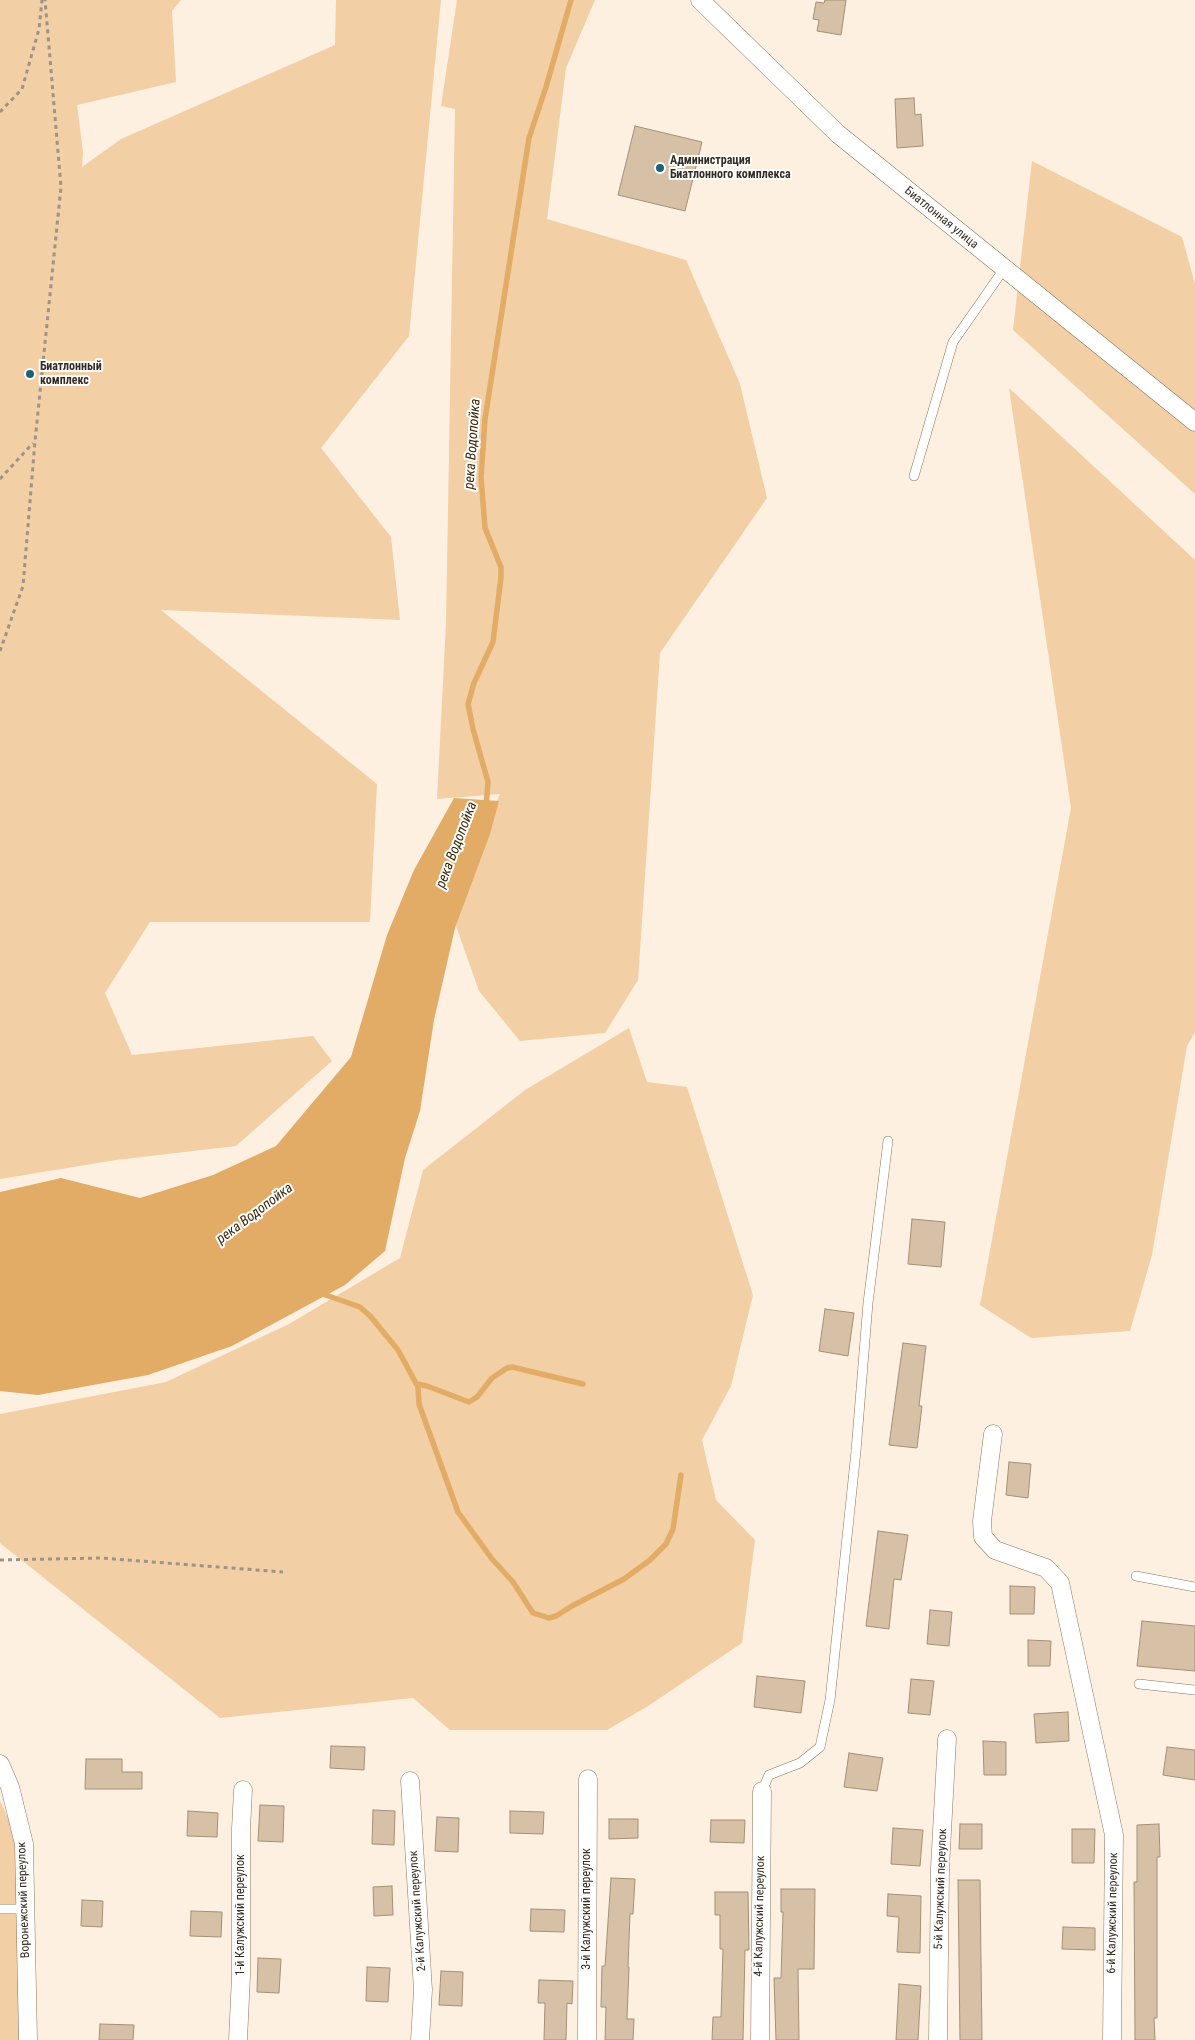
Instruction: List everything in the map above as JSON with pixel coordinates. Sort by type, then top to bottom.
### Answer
[{"type":"street","name":"Биатлонная улица","points":[[700,0],[838,134],[1195,422]]},
{"type":"street","name":"6-й Калужский переулок","points":[[992,1434],[982,1521],[983,1536],[995,1550],[1046,1568],[1060,1583],[1114,1834],[1112,2040]]},
{"type":"street","name":"5-й Калужский переулок","points":[[938,2040],[940,1868],[947,1739]]},
{"type":"street","name":"Воронежский переулок","points":[[0,1764],[10,1787],[24,1844],[28,2040]]},
{"type":"street","name":"3-й Калужский переулок","points":[[587,2040],[588,1778]]},
{"type":"street","name":"2-й Калужский переулок","points":[[410,1781],[423,1990],[420,2040]]},
{"type":"street","name":"1-й Калужский переулок","points":[[238,2040],[241,1976],[241,1829],[243,1790]]},
{"type":"street","name":"4-й Калужский переулок","points":[[760,2040],[762,1791]]},
{"type":"lane","points":[[914,476],[953,342],[1004,269]]},
{"type":"lane","points":[[762,1791],[769,1775],[800,1763],[820,1747],[830,1700],[856,1451],[868,1303],[888,1141]]},
{"type":"lane","points":[[1136,1576],[1195,1587]]},
{"type":"lane","points":[[1139,1684],[1195,1690]]},
{"type":"lane","points":[[0,1908],[26,1909]]},
{"type":"path","points":[[0,112],[22,89],[39,29],[44,0]]},
{"type":"path","points":[[0,651],[23,586],[34,441],[61,187],[44,0]]},
{"type":"path","points":[[0,479],[34,441]]},
{"type":"path","points":[[0,1560],[101,1558],[283,1572]]},
{"type":"shaded area","points":[[0,0],[181,0],[172,11],[176,82],[77,105],[83,152],[82,167],[121,139],[335,45],[336,0],[441,0],[409,336],[321,448],[391,537],[400,620],[161,610],[377,784],[370,922],[150,922],[105,993],[132,1055],[313,1036],[332,1061],[236,1146],[116,1160],[0,1179]]},
{"type":"shaded area","points":[[457,0],[595,0],[566,68],[547,219],[686,260],[740,384],[767,498],[660,653],[638,980],[605,1033],[520,1041],[479,991],[456,926],[468,870],[500,794],[437,799],[446,623],[455,109],[441,106]]},
{"type":"shaded area","points":[[1032,161],[1182,237],[1195,284],[1195,494],[1013,330]]},
{"type":"shaded area","points":[[1009,388],[1195,560],[1195,1032],[1187,1046],[1152,1255],[1130,1331],[1031,1338],[980,1305],[1071,808]]},
{"type":"shaded area","points":[[629,1028],[647,1082],[687,1087],[753,1295],[731,1386],[702,1440],[716,1500],[755,1540],[742,1643],[648,1706],[607,1730],[450,1730],[413,1698],[220,1718],[0,1543],[0,1414],[166,1382],[289,1324],[400,1258],[423,1170],[525,1090]]},
{"type":"shaded area","points":[[0,1801],[18,1839],[20,2040],[0,2040]]},
{"type":"water","points":[[454,798],[499,801],[490,834],[455,928],[434,1020],[420,1111],[405,1158],[385,1251],[345,1285],[232,1346],[148,1375],[38,1395],[0,1391],[0,1192],[61,1178],[140,1198],[213,1175],[276,1146],[351,1057],[387,935],[414,870]]},
{"type":"building","points":[[825,0],[846,0],[841,35],[817,31],[819,20],[813,19],[816,2],[824,3]]},
{"type":"building","points":[[914,98],[915,115],[921,114],[923,146],[897,148],[895,99]]},
{"type":"building","name":"Администрация Биатлонного комплекса","points":[[635,126],[702,142],[685,211],[618,195]]},
{"type":"building","points":[[912,1219],[945,1222],[941,1267],[908,1264]]},
{"type":"building","points":[[825,1309],[854,1313],[848,1356],[819,1351]]},
{"type":"building","points":[[903,1343],[926,1346],[919,1406],[922,1406],[917,1448],[889,1445]]},
{"type":"building","points":[[1009,1462],[1031,1464],[1028,1498],[1006,1495]]},
{"type":"building","points":[[878,1531],[908,1535],[901,1580],[894,1579],[889,1629],[866,1626]]},
{"type":"building","points":[[1010,1586],[1035,1587],[1034,1614],[1010,1614]]},
{"type":"building","points":[[930,1610],[952,1612],[949,1646],[927,1644]]},
{"type":"building","points":[[1142,1621],[1195,1626],[1195,1671],[1137,1666]]},
{"type":"building","points":[[1028,1640],[1051,1641],[1050,1666],[1028,1666]]},
{"type":"building","points":[[757,1676],[805,1681],[801,1713],[754,1707]]},
{"type":"building","points":[[911,1679],[934,1681],[930,1715],[908,1713]]},
{"type":"building","points":[[1068,1712],[1069,1741],[1036,1743],[1034,1714]]},
{"type":"building","points":[[983,1741],[1006,1742],[1006,1775],[984,1775]]},
{"type":"building","points":[[331,1746],[365,1747],[364,1770],[330,1768]]},
{"type":"building","points":[[1167,1747],[1195,1750],[1195,1780],[1163,1775]]},
{"type":"building","points":[[849,1753],[883,1758],[877,1791],[844,1787]]},
{"type":"building","points":[[86,1759],[122,1759],[122,1772],[142,1772],[142,1789],[85,1789]]},
{"type":"building","points":[[260,1805],[284,1806],[283,1842],[258,1841]]},
{"type":"building","points":[[373,1810],[395,1811],[394,1845],[372,1844]]},
{"type":"building","points":[[188,1811],[218,1813],[217,1837],[187,1836]]},
{"type":"building","points":[[510,1811],[544,1812],[543,1834],[510,1833]]},
{"type":"building","points":[[437,1817],[459,1818],[458,1852],[435,1851]]},
{"type":"building","points":[[609,1819],[638,1819],[638,1838],[609,1839]]},
{"type":"building","points":[[711,1820],[745,1820],[744,1843],[710,1842]]},
{"type":"building","points":[[960,1824],[982,1824],[982,1849],[959,1849]]},
{"type":"building","points":[[1159,1824],[1160,1857],[1157,1857],[1157,2018],[1154,2018],[1155,2040],[1135,2040],[1134,1882],[1137,1882],[1137,1825]]},
{"type":"building","points":[[893,1828],[923,1830],[920,1866],[891,1864]]},
{"type":"building","points":[[1072,1829],[1095,1829],[1094,1863],[1072,1863]]},
{"type":"building","points":[[611,1878],[635,1879],[633,1914],[630,1914],[627,2019],[634,2019],[633,2040],[605,2040],[606,2007],[601,2007],[602,1966],[605,1966]]},
{"type":"building","points":[[958,1880],[980,1880],[982,2040],[960,2040]]},
{"type":"building","points":[[392,1886],[393,1915],[374,1916],[373,1887]]},
{"type":"building","points":[[781,1889],[815,1889],[814,1969],[798,1969],[799,2040],[776,2040],[774,1978],[781,1978],[783,1912],[781,1912]]},
{"type":"building","points":[[715,1892],[748,1892],[749,1950],[745,1950],[743,2040],[712,2040],[713,2017],[721,2017],[723,1949],[720,1949],[720,1915],[715,1915]]},
{"type":"building","points":[[888,1894],[921,1896],[920,1953],[897,1952],[899,1917],[887,1916]]},
{"type":"building","points":[[82,1900],[103,1901],[102,1927],[81,1926]]},
{"type":"building","points":[[531,1909],[565,1910],[564,1932],[530,1931]]},
{"type":"building","points":[[191,1911],[222,1912],[221,1937],[190,1936]]},
{"type":"building","points":[[1063,1927],[1095,1928],[1095,1950],[1062,1949]]},
{"type":"building","points":[[258,1958],[281,1959],[279,1993],[257,1992]]},
{"type":"building","points":[[367,1967],[390,1968],[388,2002],[366,2001]]},
{"type":"building","points":[[441,1971],[463,1972],[462,2006],[439,2005]]},
{"type":"building","points":[[539,1980],[573,1981],[572,2004],[567,2003],[566,2040],[544,2040],[545,2003],[538,2003]]},
{"type":"building","points":[[899,1984],[921,1986],[918,2040],[896,2040]]},
{"type":"building","points":[[100,2024],[134,2025],[133,2040],[99,2040]]},
{"type":"waterway","name":"река Водопойка","points":[[486,806],[488,782],[468,704],[474,683],[493,642],[501,577],[501,567],[485,528],[481,477],[485,419],[529,138],[571,0]]},
{"type":"waterway","points":[[320,1293],[360,1307],[371,1317],[398,1350],[418,1387],[419,1404],[458,1512],[492,1559],[513,1582],[533,1613],[549,1618],[556,1616],[624,1579],[650,1560],[666,1544],[673,1529],[681,1475]]},
{"type":"waterway","points":[[417,1384],[469,1402],[477,1397],[492,1378],[507,1368],[512,1367],[583,1384]]},
{"type":"place","name":"Администрация Биатлонного комплекса","points":[[660,168]]},
{"type":"place","name":"Биатлонный комплекс","points":[[30,374]]}]
